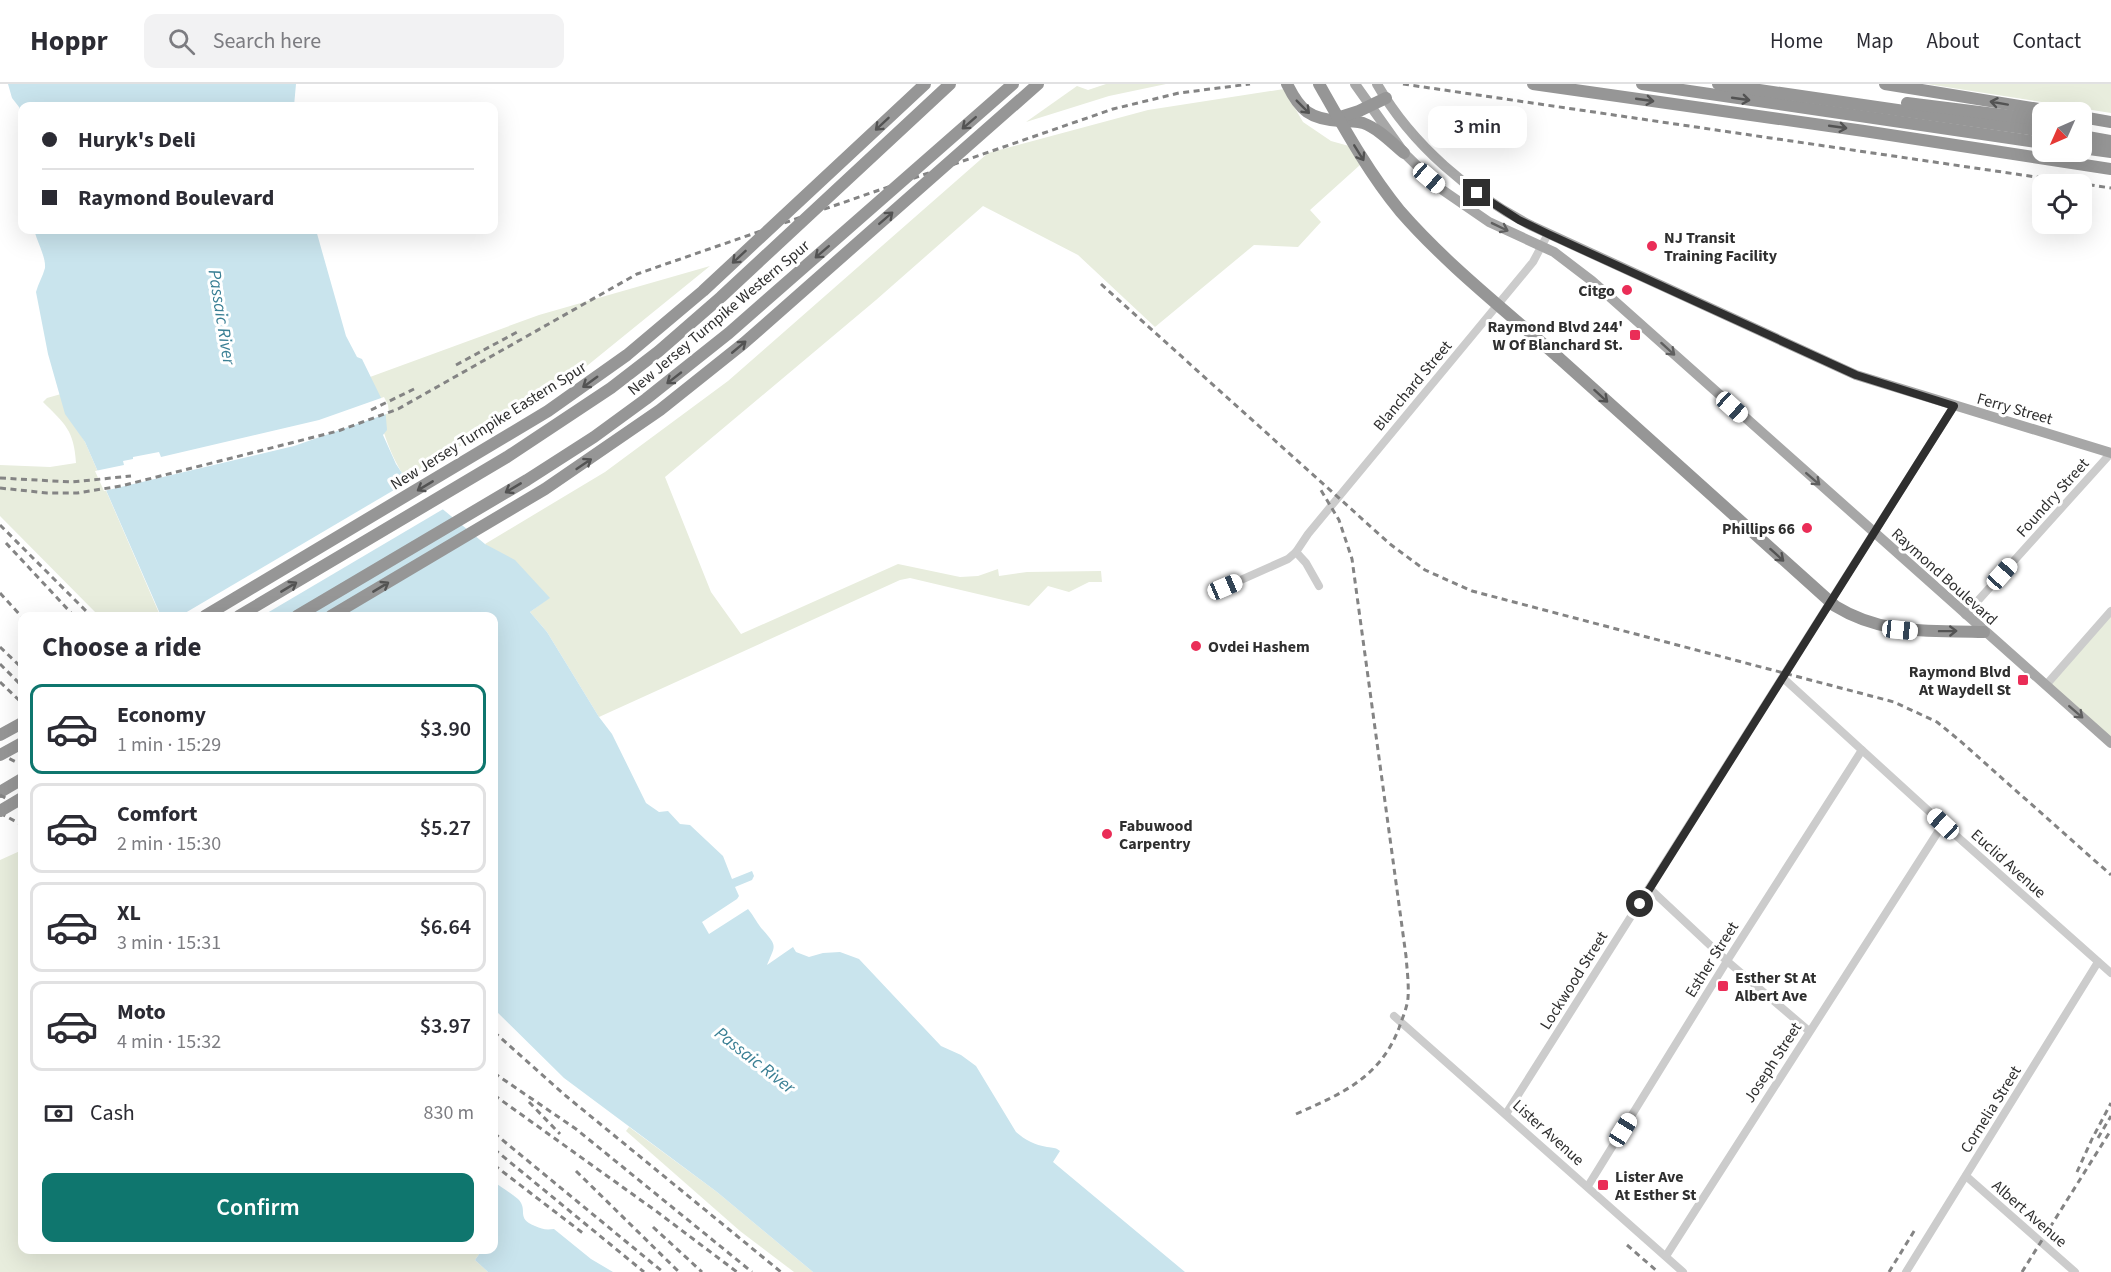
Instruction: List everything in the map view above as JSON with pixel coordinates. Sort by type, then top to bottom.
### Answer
[{"type":"highway","name":"New Jersey Turnpike Eastern Spur","points":[[212,612],[497,443],[606,370],[667,322],[710,284],[925,84]]},
{"type":"highway","name":"New Jersey Turnpike Eastern Spur","points":[[246,612],[507,457],[611,388],[714,304],[950,84]]},
{"type":"highway","name":"New Jersey Turnpike Western Spur","points":[[304,612],[545,469],[654,393],[746,318],[1012,84]]},
{"type":"highway","name":"New Jersey Turnpike Western Spur","points":[[338,612],[545,489],[622,438],[676,398],[750,338],[1038,84]]},
{"type":"highway","points":[[1287,84],[1295,99],[1306,111],[1318,119],[1364,123],[1404,153]]},
{"type":"highway","points":[[1319,84],[1370,170],[1400,210],[1444,256],[1831,602],[1862,620],[1887,628],[1924,632],[1984,632]]},
{"type":"highway","points":[[1533,84],[1853,129],[2111,169]]},
{"type":"highway","points":[[1642,84],[2032,140]]},
{"type":"highway","points":[[1718,84],[2032,119]]},
{"type":"highway","points":[[1730,84],[1837,98],[2032,129]]},
{"type":"highway","points":[[1885,84],[2032,108]]},
{"type":"highway","points":[[1327,120],[1370,106],[1386,98]]},
{"type":"highway","points":[[1884,119],[2032,148]]},
{"type":"highway","points":[[2092,119],[2111,122]]},
{"type":"highway","points":[[2092,126],[2111,129]]},
{"type":"highway","points":[[2092,138],[2111,141]]},
{"type":"highway","points":[[2092,149],[2111,152]]},
{"type":"highway","points":[[2092,160],[2111,163]]},
{"type":"highway","points":[[0,735],[18,725]]},
{"type":"highway","points":[[0,755],[18,745]]},
{"type":"highway","points":[[0,792],[18,781]]},
{"type":"highway","points":[[0,811],[18,800]]},
{"type":"main road","name":"Raymond Boulevard","points":[[1355,84],[1404,153],[1429,178],[1468,209],[1564,258],[1592,281],[2111,743]]},
{"type":"main road","points":[[1377,84],[1421,142],[1469,187],[1513,216],[1548,234]]},
{"type":"main road","name":"Ferry Street","points":[[1548,234],[1856,375],[2111,453]]},
{"type":"street","name":"Blanchard Street","points":[[1225,587],[1280,563],[1296,552],[1533,262],[1548,234]]},
{"type":"street","name":"Lockwood Street","points":[[1506,1114],[1954,406]]},
{"type":"street","name":"Foundry Street","points":[[1965,615],[2111,453]]},
{"type":"street","points":[[1296,552],[1306,563],[1319,586]]},
{"type":"street","points":[[2046,685],[2111,611]]},
{"type":"street","name":"Euclid Avenue","points":[[1782,678],[2111,973]]},
{"type":"street","name":"Esther Street","points":[[1588,1186],[1727,960],[1862,750]]},
{"type":"street","name":"Joseph Street","points":[[1666,1256],[1943,824]]},
{"type":"street","points":[[1649,888],[1809,1031]]},
{"type":"street","name":"Cornelia Street","points":[[1906,1272],[2098,962]]},
{"type":"street","name":"Lister Avenue","points":[[1395,1016],[1683,1272]]},
{"type":"street","name":"Albert Avenue","points":[[1966,1176],[2075,1272]]},
{"type":"green space","points":[[1106,84],[1166,84],[1109,96],[1026,122],[1077,86],[1088,90]]},
{"type":"green space","points":[[1927,84],[2111,84],[2111,113],[2092,110],[2092,102],[2041,102]]},
{"type":"green space","points":[[1284,89],[1303,122],[1331,141],[1349,146],[1360,165],[1310,210],[1321,222],[1298,247],[1254,245],[1155,327],[1078,255],[983,206],[876,300],[665,477],[711,592],[741,634],[898,564],[960,577],[978,576],[998,569],[999,576],[1027,572],[1101,571],[1102,582],[1089,582],[1069,592],[1048,586],[1029,606],[910,578],[900,580],[599,717],[547,632],[530,612],[549,598],[485,544],[605,472],[728,381],[988,153],[1148,110]]},
{"type":"green space","points":[[710,266],[572,378],[406,479],[387,443],[370,377],[539,315]]},
{"type":"green space","points":[[61,394],[68,414],[85,442],[159,612],[95,612],[0,516],[0,465],[50,467],[76,463],[73,443],[67,428],[43,402],[47,398]]},
{"type":"green space","points":[[2111,615],[2111,743],[2046,683]]},
{"type":"green space","points":[[18,852],[18,1254],[479,1254],[475,1260],[488,1272],[0,1272],[0,860]]},
{"type":"green space","points":[[629,1127],[717,1192],[813,1272],[794,1272],[740,1231],[626,1131]]},
{"type":"water","points":[[8,84],[296,84],[294,102],[18,102],[18,106],[12,98]]},
{"type":"water","name":"Passaic River","points":[[35,234],[317,234],[346,336],[357,357],[362,359],[385,406],[387,430],[383,435],[396,464],[406,479],[485,544],[515,560],[550,598],[530,612],[547,632],[599,717],[612,734],[646,803],[659,812],[668,811],[680,824],[690,825],[723,856],[732,879],[752,871],[754,876],[752,880],[735,887],[739,896],[737,899],[702,922],[709,934],[748,909],[773,943],[773,950],[767,965],[793,947],[796,952],[809,957],[840,952],[859,959],[941,1046],[961,1055],[976,1066],[1016,1132],[1027,1140],[1060,1151],[1053,1162],[1185,1272],[813,1272],[717,1192],[564,1078],[498,1013],[498,612],[159,612],[85,442],[65,414],[48,354],[36,292],[45,268]]},
{"type":"water","points":[[498,1185],[518,1199],[525,1220],[542,1229],[554,1229],[591,1259],[613,1272],[488,1272],[475,1260],[479,1254],[498,1254]]},
{"type":"pier","points":[[384,397],[389,413],[294,446],[104,491],[95,471],[124,465],[123,461],[133,459],[133,457],[159,452],[161,457],[319,420]]},
{"type":"pier","points":[[411,480],[445,508],[269,612],[187,612]]},
{"type":"railway","points":[[0,488],[47,493],[77,493],[121,486],[338,431],[398,409],[637,274],[1113,109],[1179,93],[1250,84]]},
{"type":"railway","points":[[1403,84],[2111,188]]},
{"type":"railway","points":[[1101,284],[1390,544],[1425,570],[1472,591],[1894,702],[1937,722],[2111,875]]},
{"type":"railway","points":[[456,365],[519,331]]},
{"type":"railway","points":[[371,410],[414,389]]},
{"type":"railway","points":[[0,478],[72,482],[131,476]]},
{"type":"railway","points":[[1296,1114],[1343,1091],[1370,1072],[1391,1045],[1407,1006],[1408,993],[1406,956],[1352,559],[1339,520],[1319,487]]},
{"type":"railway","points":[[0,525],[87,612]]},
{"type":"railway","points":[[6,543],[70,612]]},
{"type":"railway","points":[[0,593],[18,613]]},
{"type":"railway","points":[[0,647],[18,664]]},
{"type":"railway","points":[[0,664],[18,682]]},
{"type":"railway","points":[[0,682],[18,699]]},
{"type":"railway","points":[[0,754],[18,763]]},
{"type":"railway","points":[[0,795],[18,805]]},
{"type":"railway","points":[[0,813],[18,823]]},
{"type":"railway","points":[[498,1036],[566,1096],[781,1272]]},
{"type":"railway","points":[[498,1076],[576,1129],[752,1272]]},
{"type":"railway","points":[[498,1098],[737,1272]]},
{"type":"railway","points":[[529,1102],[560,1134]]},
{"type":"railway","points":[[2077,1172],[2111,1103]]},
{"type":"railway","points":[[2098,1138],[2111,1116]]},
{"type":"railway","points":[[2022,1272],[2111,1130]]},
{"type":"railway","points":[[498,1136],[663,1272]]},
{"type":"railway","points":[[498,1152],[644,1272]]},
{"type":"railway","points":[[498,1168],[584,1234]]},
{"type":"railway","points":[[576,1171],[679,1272]]},
{"type":"railway","points":[[653,1227],[702,1272]]},
{"type":"railway","points":[[1889,1272],[1916,1228]]},
{"type":"railway","points":[[1627,1245],[1658,1272]]},
{"type":"place","name":"NJ Transit Training Facility","points":[[1652,246]]},
{"type":"place","name":"Citgo","points":[[1627,290]]},
{"type":"place","name":"Raymond Blvd 244' W Of Blanchard St.","points":[[1635,335]]},
{"type":"place","name":"Phillips 66","points":[[1807,528]]},
{"type":"place","name":"Ovdei Hashem","points":[[1196,646]]},
{"type":"place","name":"Raymond Blvd At Waydell St","points":[[2023,680]]},
{"type":"place","name":"Fabuwood Carpentry","points":[[1107,834]]},
{"type":"place","name":"Esther St At Albert Ave","points":[[1723,986]]},
{"type":"place","name":"Lister Ave At Esther St","points":[[1603,1185]]},
{"type":"route","points":[[1477,193],[1519,220],[1548,234],[1856,375],[1954,406],[1640,904]]}]
